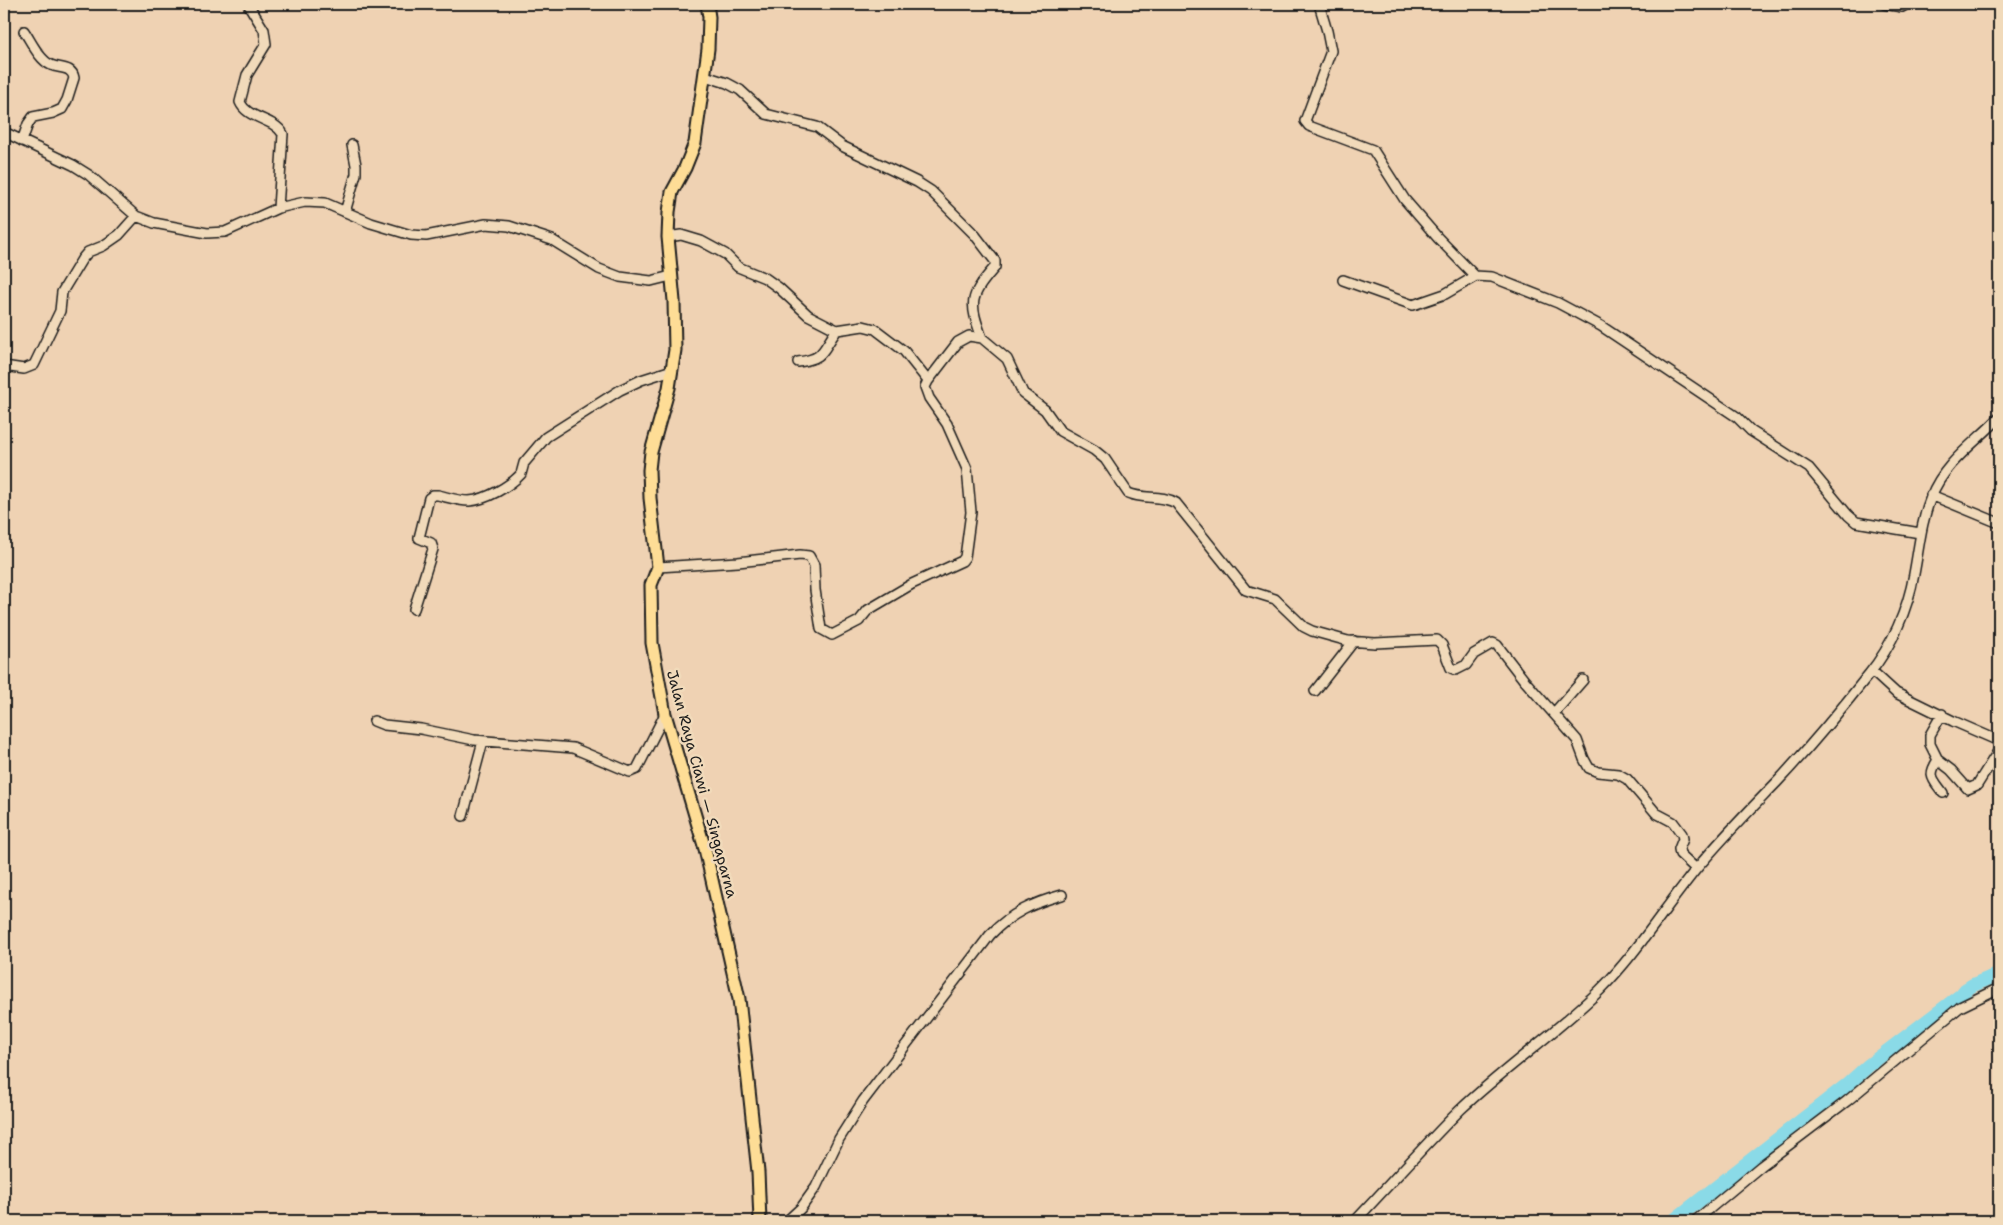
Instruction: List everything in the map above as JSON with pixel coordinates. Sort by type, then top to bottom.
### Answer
[{"type":"main road","name":"Jalan Raya Ciawi — Singaparna","points":[[707,4],[710,17],[705,76],[695,143],[685,168],[672,192],[668,237],[676,326],[672,370],[651,452],[649,470],[650,498],[658,567],[651,585],[652,643],[665,714],[707,859],[739,998],[755,1144],[760,1221]]},
{"type":"street","points":[[248,4],[264,30],[266,44],[248,75],[240,102],[243,108],[275,125],[283,134],[278,208]]},
{"type":"street","points":[[1319,4],[1331,51],[1305,121],[1309,126],[1374,150],[1405,200],[1438,238],[1476,276]]},
{"type":"street","points":[[1884,4],[1902,7],[1907,4]]},
{"type":"street","points":[[22,141],[28,124],[34,117],[54,113],[64,106],[74,78],[70,70],[53,66],[46,62],[24,30]]},
{"type":"street","points":[[705,76],[727,83],[740,90],[769,116],[817,127],[842,146],[917,182],[938,198],[975,234],[995,261],[995,267],[978,288],[972,301],[973,314],[982,338],[1007,359],[1023,393],[1045,410],[1060,431],[1106,459],[1128,493],[1134,496],[1164,498],[1181,507],[1246,590],[1275,599],[1295,620],[1312,631],[1354,641],[1375,643],[1436,640],[1442,645],[1451,668],[1456,670],[1464,667],[1480,650],[1495,644],[1579,743],[1589,768],[1598,772],[1618,774],[1628,779],[1656,813],[1673,822],[1682,834],[1680,854],[1696,869]]},
{"type":"street","points":[[4,132],[73,165],[89,175],[136,216],[154,223],[207,233],[225,232],[278,208],[305,202],[325,203],[371,223],[411,235],[426,236],[486,224],[510,226],[552,240],[599,269],[620,278],[650,281],[671,276]]},
{"type":"street","points":[[346,212],[356,174],[352,145]]},
{"type":"street","points":[[4,366],[24,369],[34,365],[60,311],[62,292],[82,259],[88,252],[103,246],[119,235],[136,216]]},
{"type":"street","points":[[668,237],[681,235],[702,240],[725,254],[738,267],[765,278],[808,315],[837,330],[863,326],[875,329],[904,351],[928,381]]},
{"type":"street","points":[[1343,280],[1414,305],[1450,292],[1476,276],[1492,277],[1558,303],[1636,347],[1737,417],[1751,431],[1809,468],[1856,522],[1920,534]]},
{"type":"street","points":[[798,362],[814,359],[823,352],[837,330]]},
{"type":"street","points":[[658,567],[738,562],[800,555],[808,556],[814,565],[815,590],[821,629],[833,635],[859,621],[868,610],[912,584],[962,561],[965,557],[971,512],[969,479],[963,459],[947,424],[926,393],[926,387],[928,381],[958,342],[969,336],[982,338]]},
{"type":"street","points":[[414,609],[433,548],[431,543],[419,538],[430,498],[438,495],[468,501],[480,498],[503,487],[521,474],[524,463],[546,436],[620,390],[641,380],[672,370]]},
{"type":"street","points":[[1356,1221],[1460,1111],[1597,992],[1616,973],[1696,869],[1736,823],[1813,742],[1872,671],[1890,642],[1906,607],[1914,575],[1920,534],[1931,495],[1943,475],[1960,454],[1999,418]]},
{"type":"street","points":[[1931,495],[1999,523]]},
{"type":"street","points":[[1315,691],[1354,641]]},
{"type":"street","points":[[1872,671],[1896,693],[1999,741]]},
{"type":"street","points":[[1554,713],[1583,680]]},
{"type":"street","points":[[374,721],[384,725],[420,729],[483,741],[573,748],[630,772],[636,768],[665,714]]},
{"type":"street","points":[[1942,714],[1929,740],[1932,750],[1938,760],[1951,770],[1968,789],[1977,785],[1999,750]]},
{"type":"street","points":[[463,816],[483,741]]},
{"type":"street","points":[[1938,760],[1931,773],[1943,793]]},
{"type":"street","points":[[787,1221],[801,1208],[816,1187],[839,1139],[863,1102],[990,935],[1010,916],[1026,906],[1062,894]]},
{"type":"street","points":[[1695,1221],[1960,1007],[1999,988]]},
{"type":"waterway","points":[[1673,1221],[1965,990],[1999,974]]}]
